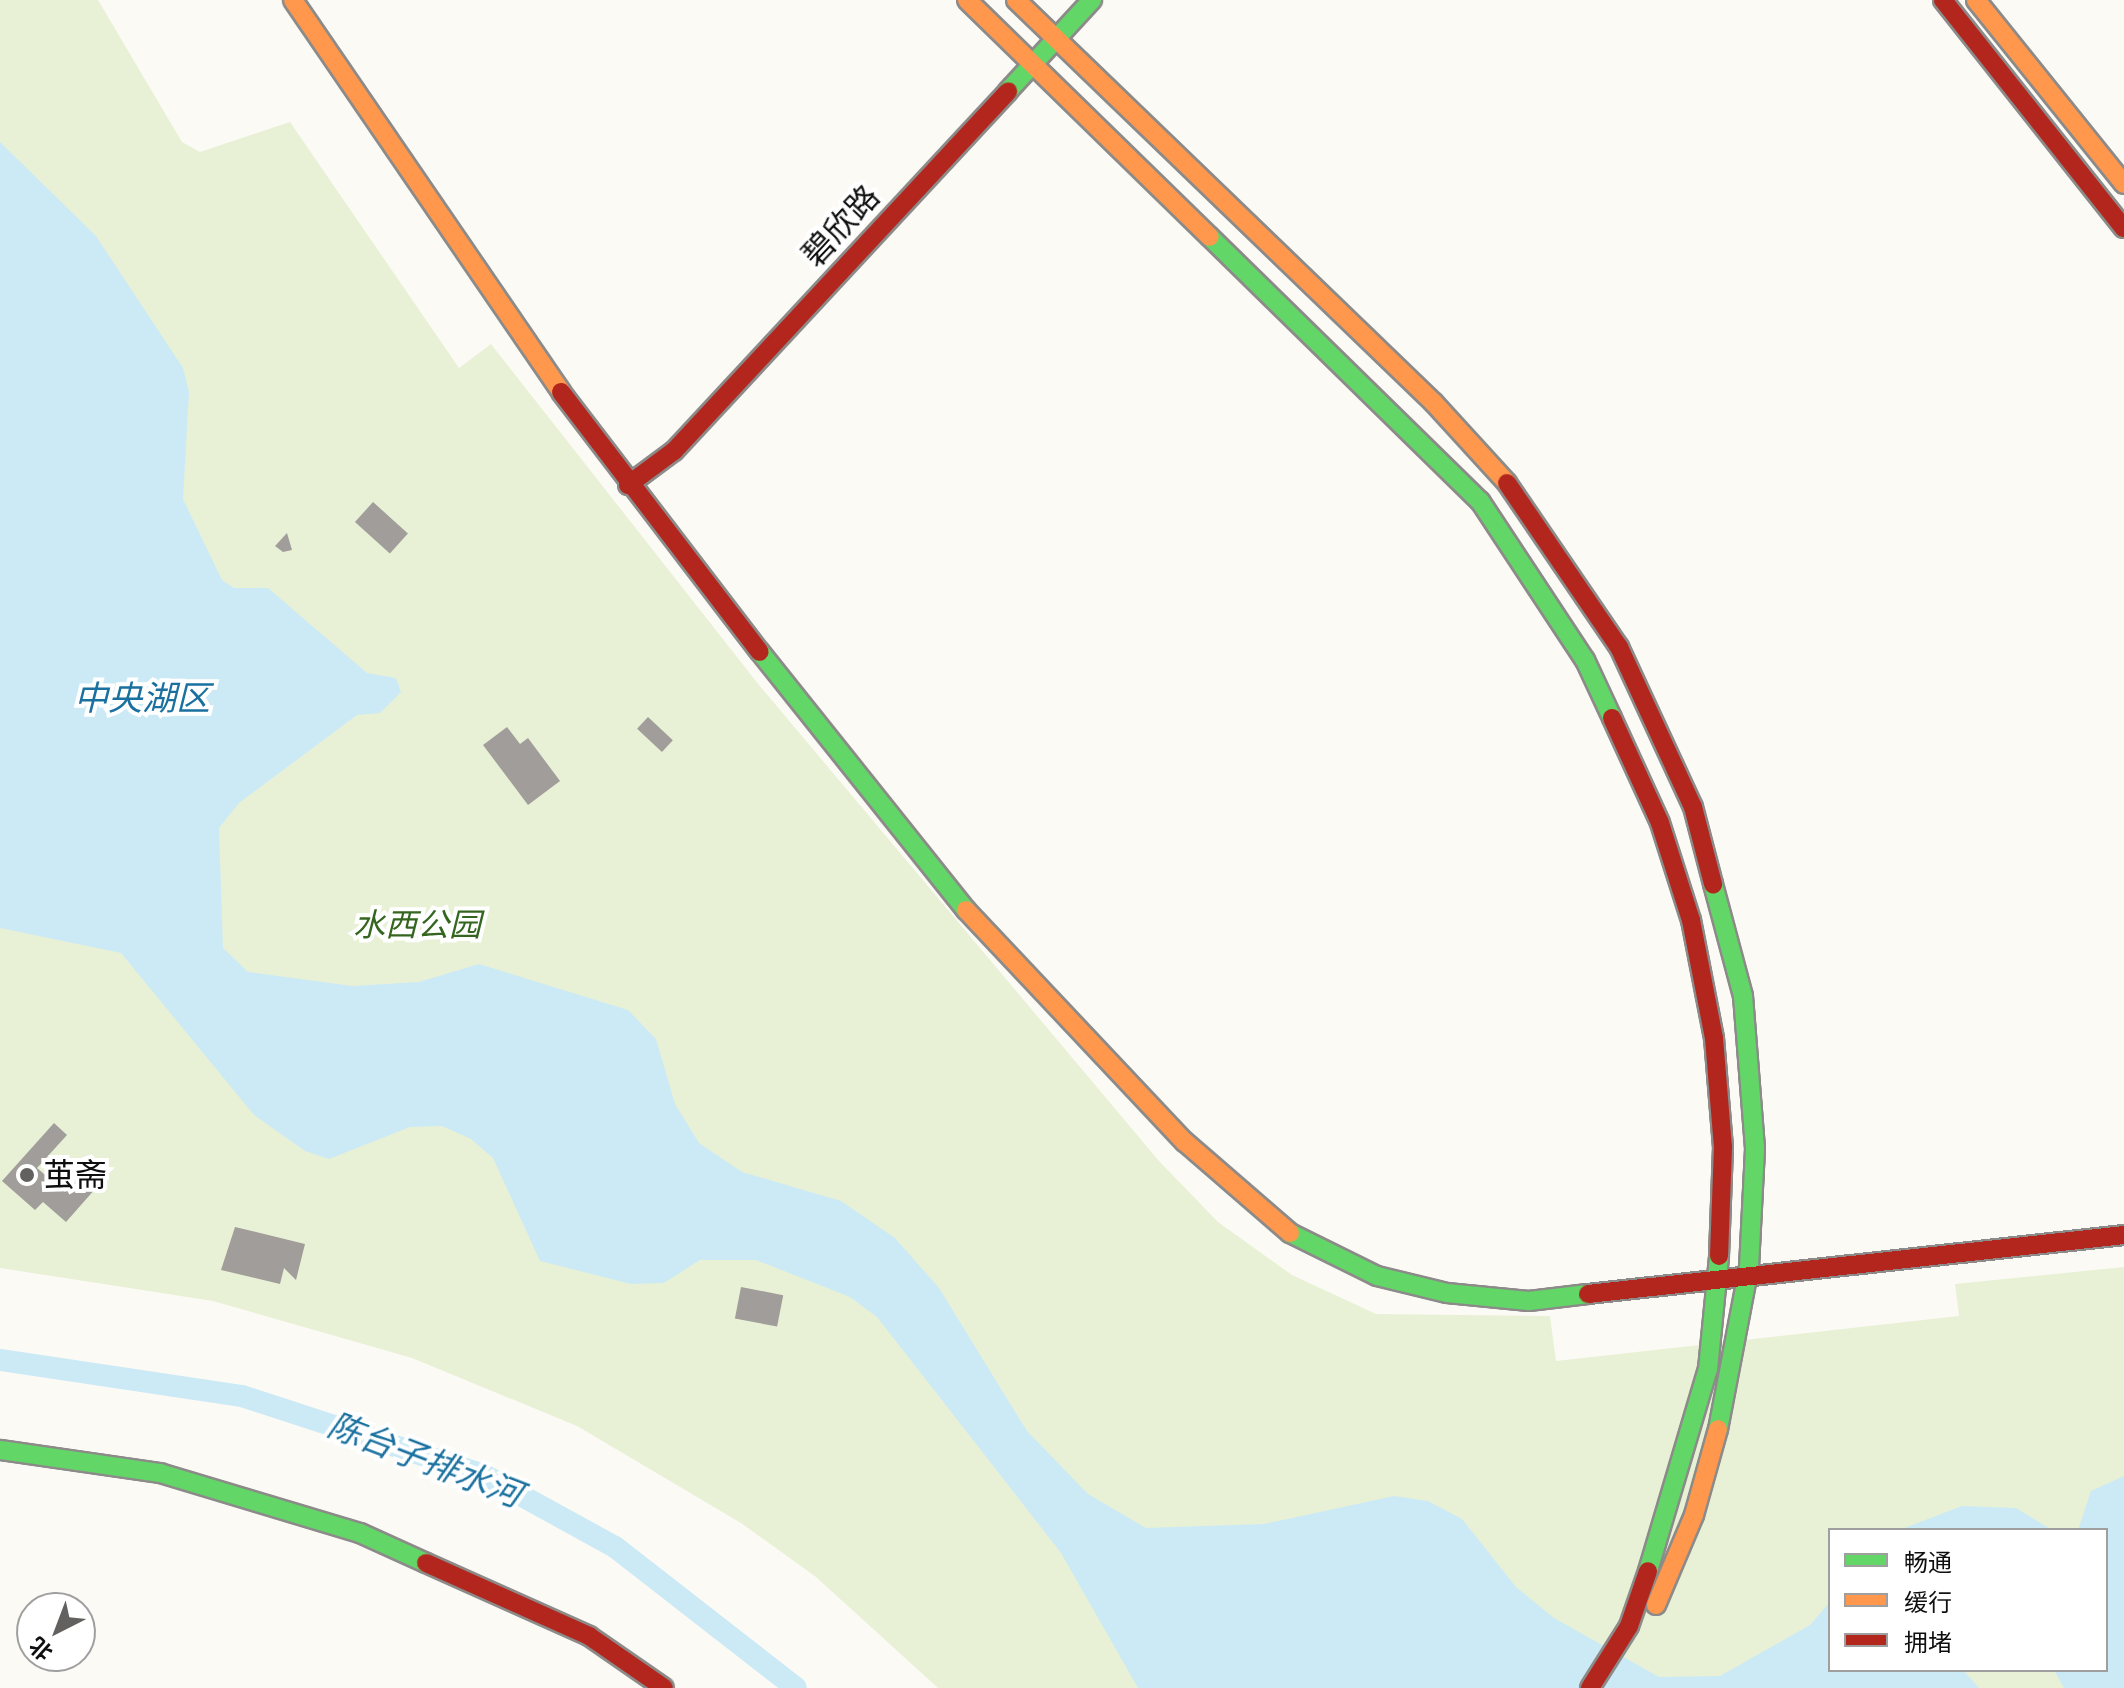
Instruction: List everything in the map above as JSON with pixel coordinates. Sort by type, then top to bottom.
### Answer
[{"type":"street","points":[[293,0],[477,279],[629,477],[987,921],[1208,1152],[1281,1216],[1357,1257],[1475,1286],[1546,1288],[1718,1276],[2124,1224]]},
{"type":"street","points":[[305,0],[502,296],[629,477]]},
{"type":"street","points":[[967,0],[1443,459],[1515,548],[1585,660],[1641,772],[1691,920],[1720,1093],[1718,1276],[1698,1414],[1635,1629],[1607,1688]]},
{"type":"street","points":[[1016,0],[1479,449],[1555,544],[1619,647],[1693,807],[1740,982],[1755,1149],[1748,1272],[1707,1474],[1677,1562],[1635,1629],[1590,1688]]},
{"type":"street","name":"碧欣路","points":[[1051,32],[1069,0]]},
{"type":"street","name":"碧欣路","points":[[629,477],[666,443],[1051,32],[1092,0]]},
{"type":"street","points":[[1943,0],[2124,228]]},
{"type":"street","points":[[1976,0],[2124,184]]},
{"type":"street","points":[[1748,1272],[2124,1235]]},
{"type":"street","points":[[0,1450],[160,1473],[360,1533],[589,1636],[664,1688]]},
{"type":"green space","name":"水西公园","points":[[0,0],[98,0],[182,142],[200,152],[290,122],[459,368],[491,344],[759,685],[1159,1161],[1218,1222],[1292,1275],[1376,1314],[1550,1316],[1556,1361],[1959,1316],[1955,1284],[2124,1267],[2124,1688],[938,1688],[816,1577],[741,1523],[577,1426],[412,1358],[213,1301],[0,1268]]},
{"type":"water","name":"中央湖区","points":[[0,142],[96,236],[183,368],[189,392],[183,499],[222,580],[234,588],[268,588],[367,673],[396,678],[401,692],[380,713],[357,715],[239,803],[219,828],[223,948],[248,972],[352,986],[419,982],[479,964],[628,1010],[656,1039],[675,1104],[699,1143],[742,1172],[841,1201],[895,1238],[939,1288],[1027,1431],[1088,1494],[1146,1528],[1264,1524],[1394,1496],[1428,1501],[1462,1519],[1516,1587],[1554,1618],[1659,1677],[1720,1676],[1810,1625],[1828,1604],[1828,1672],[1965,1672],[1979,1688],[1138,1688],[1061,1553],[877,1317],[850,1297],[756,1260],[700,1260],[664,1283],[631,1284],[540,1261],[493,1158],[471,1139],[442,1126],[410,1127],[329,1159],[305,1151],[254,1115],[121,953],[0,928]]},
{"type":"water","points":[[2124,1476],[2124,1688],[2064,1688],[2055,1672],[2108,1672],[2108,1528],[2079,1528],[2091,1491]]},
{"type":"water","points":[[1962,1506],[2016,1508],[2049,1528],[1904,1528]]},
{"type":"building","points":[[373,502],[408,533],[390,554],[355,522]]},
{"type":"building","points":[[287,533],[292,550],[283,552],[275,546]]},
{"type":"building","points":[[648,717],[673,740],[662,752],[637,729]]},
{"type":"building","points":[[507,727],[520,744],[528,738],[560,781],[528,805],[483,745]]},
{"type":"building","name":"茧斋","points":[[54,1123],[67,1135],[37,1168],[65,1192],[81,1175],[96,1188],[66,1222],[43,1202],[35,1210],[2,1181]]},
{"type":"building","points":[[235,1227],[305,1244],[296,1280],[284,1268],[280,1284],[221,1270]]},
{"type":"building","points":[[741,1287],[783,1295],[777,1327],[735,1318]]},
{"type":"waterway","name":"陈台子排水河","points":[[0,1360],[242,1396],[484,1475],[615,1547],[796,1688]]},
{"type":"traffic: fast","points":[[1008,91],[1092,0]]},
{"type":"traffic: fast","points":[[1210,237],[1480,501],[1585,660],[1612,718]]},
{"type":"traffic: fast","points":[[760,652],[966,910]]},
{"type":"traffic: fast","points":[[1713,884],[1743,996],[1755,1149],[1749,1267],[1718,1429]]},
{"type":"traffic: fast","points":[[1290,1233],[1377,1276],[1447,1293],[1529,1301],[1588,1294]]},
{"type":"traffic: fast","points":[[1648,1571],[1708,1369],[1719,1256]]},
{"type":"traffic: fast","points":[[0,1450],[160,1473],[360,1533],[426,1563]]},
{"type":"traffic: slow","points":[[293,0],[561,392]]},
{"type":"traffic: slow","points":[[967,0],[1210,237]]},
{"type":"traffic: slow","points":[[1016,0],[1434,403],[1507,483]]},
{"type":"traffic: slow","points":[[1976,0],[2124,184]]},
{"type":"traffic: slow","points":[[966,910],[1185,1142],[1290,1233]]},
{"type":"traffic: slow","points":[[1656,1605],[1694,1515],[1718,1429]]},
{"type":"traffic: jam","points":[[1943,0],[2124,228]]},
{"type":"traffic: jam","points":[[628,485],[674,451],[1008,91]]},
{"type":"traffic: jam","points":[[561,392],[760,652]]},
{"type":"traffic: jam","points":[[1507,483],[1619,647],[1693,807],[1713,884]]},
{"type":"traffic: jam","points":[[1612,718],[1660,823],[1691,920],[1714,1038],[1723,1147],[1719,1256]]},
{"type":"traffic: jam","points":[[1588,1294],[2124,1235]]},
{"type":"traffic: jam","points":[[426,1563],[589,1636],[664,1688]]},
{"type":"traffic: jam","points":[[1590,1688],[1629,1626],[1648,1571]]},
{"type":"place","name":"茧斋","points":[[27,1175]]}]
